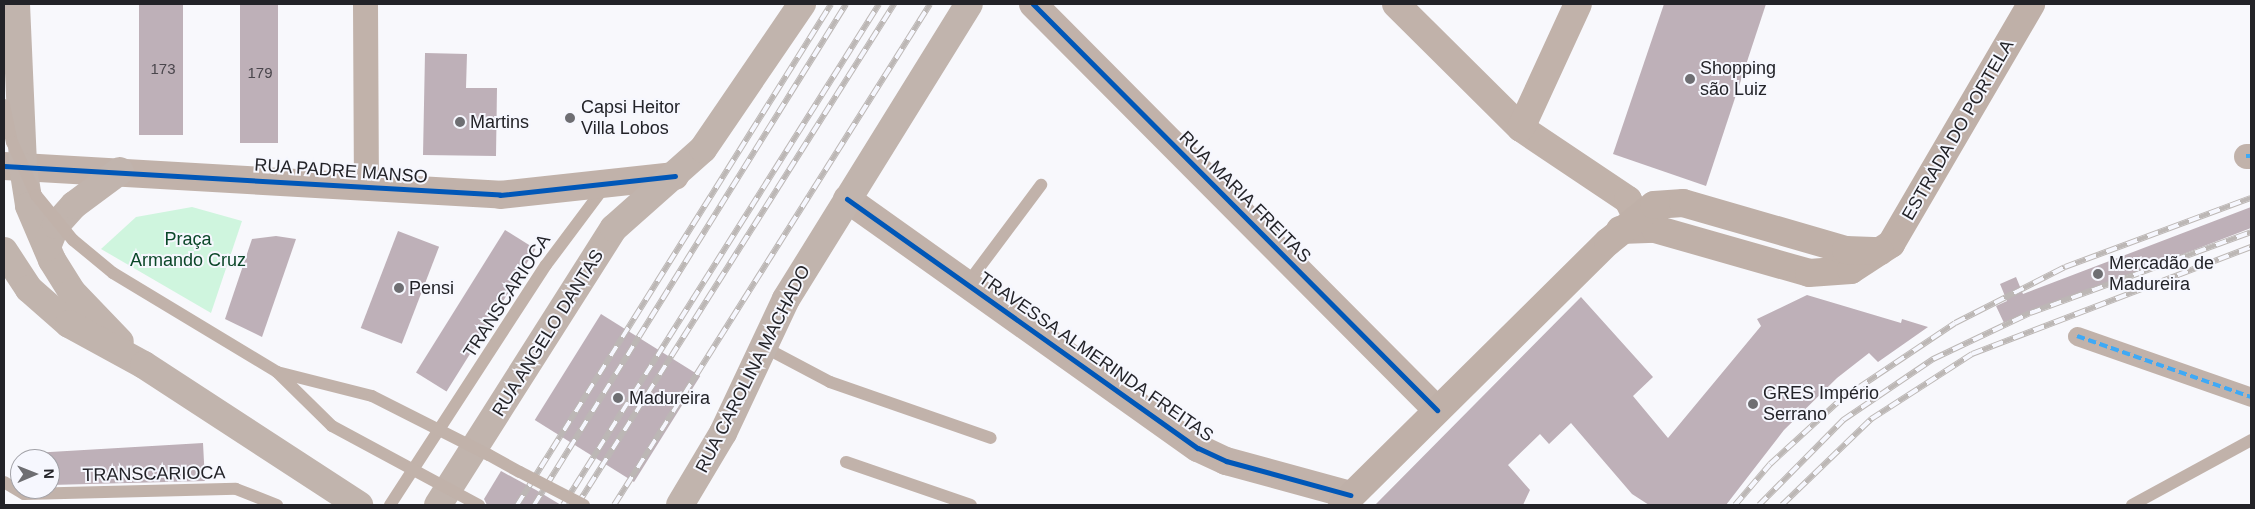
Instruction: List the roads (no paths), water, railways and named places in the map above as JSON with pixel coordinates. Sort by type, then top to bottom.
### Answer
[{"type":"main road","points":[[16,4],[11,74],[13,166],[47,247],[72,292],[144,365]]},
{"type":"main road","name":"RUA ANGELO DANTAS","points":[[438,505],[614,228],[675,176],[703,148],[802,4]]},
{"type":"main road","name":"RUA CAROLINA MACHADO","points":[[680,505],[723,434],[762,346],[847,199],[969,4]]},
{"type":"main road","name":"ESTRADA DO PORTELA","points":[[1628,223],[1820,274],[1851,270],[1890,244],[2031,4]]},
{"type":"main road","points":[[47,247],[56,225],[74,205],[120,171]]},
{"type":"main road","points":[[1346,500],[1628,223]]},
{"type":"main road","points":[[4,251],[29,289],[53,312],[144,365],[359,505]]},
{"type":"street","points":[[365,4],[366,186]]},
{"type":"street","name":"RUA MARIA FREITAS","points":[[1033,4],[1437,410]]},
{"type":"street","points":[[1396,4],[1521,128],[1628,200],[1628,223]]},
{"type":"street","points":[[1521,128],[1578,4]]},
{"type":"street","name":"RUA PADRE MANSO","points":[[13,166],[500,195],[675,176]]},
{"type":"street","name":"TRAVESSA ALMERINDA FREITAS","points":[[847,199],[1198,448],[1226,461],[1346,500]]},
{"type":"street","points":[[2077,336],[2251,397]]},
{"type":"lane","points":[[4,105],[12,142],[28,180],[73,240],[132,286],[277,372],[332,426],[479,505]]},
{"type":"lane","points":[[967,284],[1041,184]]},
{"type":"lane","name":"TRANSCARIOCA","points":[[390,505],[546,265],[605,185]]},
{"type":"lane","points":[[762,346],[830,382],[991,438]]},
{"type":"lane","points":[[277,372],[372,396],[404,409],[584,505]]},
{"type":"lane","points":[[2132,505],[2251,440]]},
{"type":"lane","points":[[846,462],[971,505]]},
{"type":"lane","name":"TRANSCARIOCA","points":[[4,482],[24,494],[236,489],[276,505]]},
{"type":"railway","points":[[517,505],[831,4]]},
{"type":"railway","points":[[534,505],[846,4]]},
{"type":"railway","points":[[563,505],[879,4]]},
{"type":"railway","points":[[577,505],[894,4]]},
{"type":"railway","points":[[614,505],[930,4]]},
{"type":"railway","points":[[1735,505],[1770,464],[1840,400],[1955,323],[2065,267],[2251,198]]},
{"type":"railway","points":[[1759,505],[1843,420],[1933,359],[2030,313],[2251,232]]},
{"type":"railway","points":[[1782,505],[1871,419],[1972,354],[2251,247]]},
{"type":"place","name":"Shopping são Luiz","points":[[1690,79]]},
{"type":"place","name":"Capsi Heitor Villa Lobos","points":[[570,118]]},
{"type":"place","name":"Martins","points":[[460,122]]},
{"type":"place","name":"Mercadão de Madureira","points":[[2098,274]]},
{"type":"place","name":"Pensi","points":[[399,288]]},
{"type":"place","name":"Madureira","points":[[618,398]]},
{"type":"place","name":"GRES Império Serrano","points":[[1753,404]]},
{"type":"park label","name":"Praça Armando Cruz","points":[[188,250]]}]
